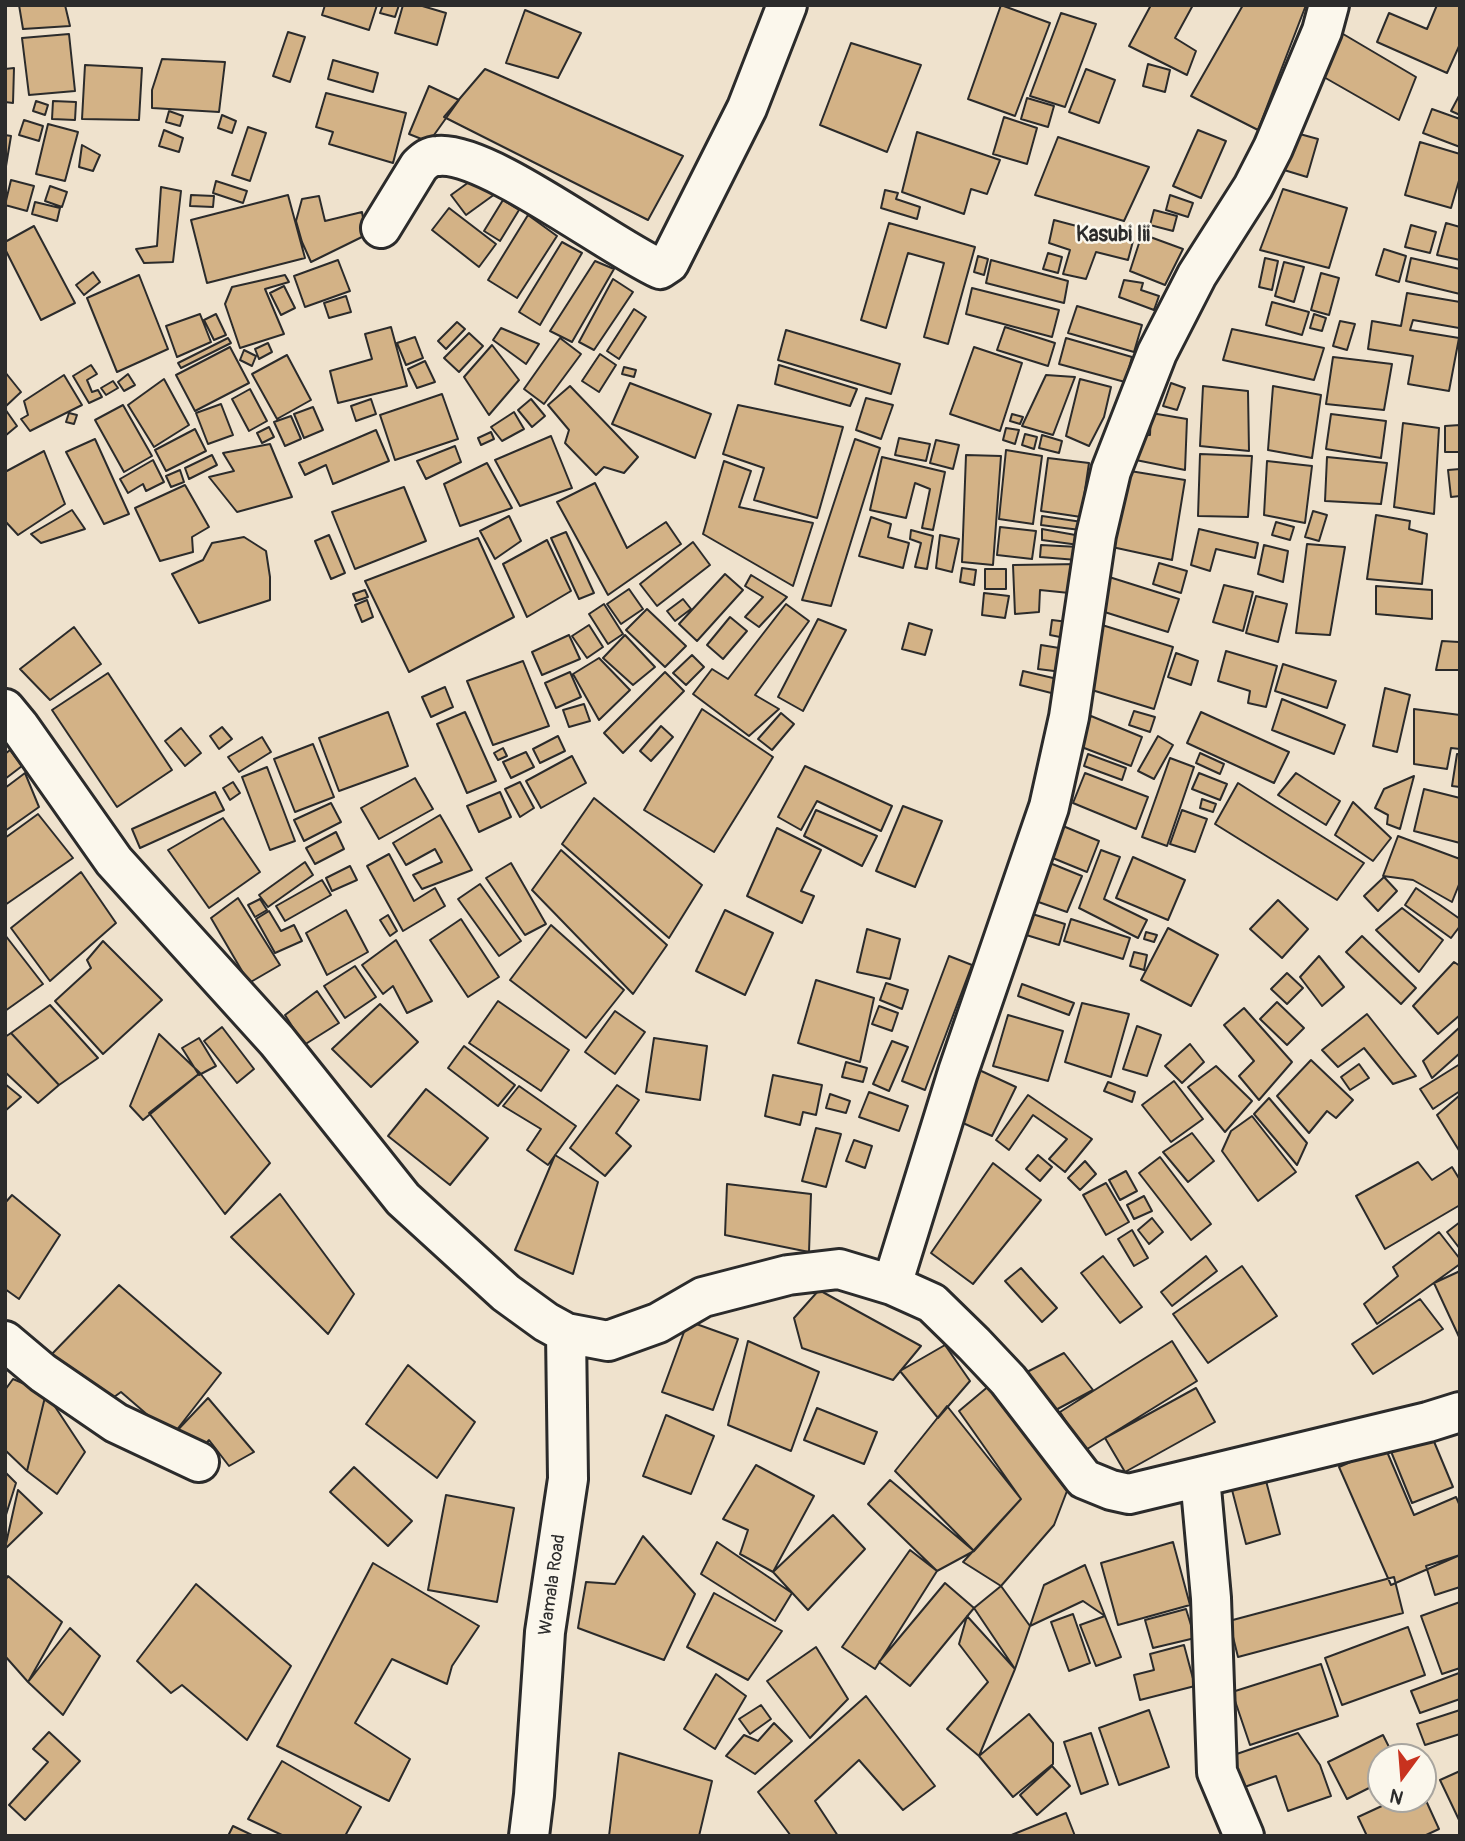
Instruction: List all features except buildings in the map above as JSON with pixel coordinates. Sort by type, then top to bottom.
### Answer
[{"type":"street","points":[[381,228],[419,166],[426,159],[439,155],[463,160],[495,172],[660,269],[669,263],[747,108],[787,5]]},
{"type":"street","points":[[892,1284],[958,1072],[1049,807],[1069,717],[1096,535],[1111,471],[1157,353],[1185,297],[1253,187],[1273,148],[1322,31],[1329,5]]},
{"type":"street","points":[[5,709],[114,861],[277,1041],[403,1199],[506,1293],[566,1334],[608,1341],[658,1323],[703,1297],[788,1275],[839,1269],[892,1284],[932,1303],[974,1344],[1008,1380],[1084,1479],[1129,1494],[1460,1412]]},
{"type":"street","name":"Wamala Road","points":[[529,1836],[545,1632],[568,1479],[566,1334]]},
{"type":"street","points":[[5,1342],[43,1373],[116,1423],[198,1462]]},
{"type":"street","points":[[1200,1477],[1211,1598],[1214,1746],[1217,1772],[1244,1836]]},
{"type":"district","name":"Kasubi Iii","points":[[1113,236]]}]
